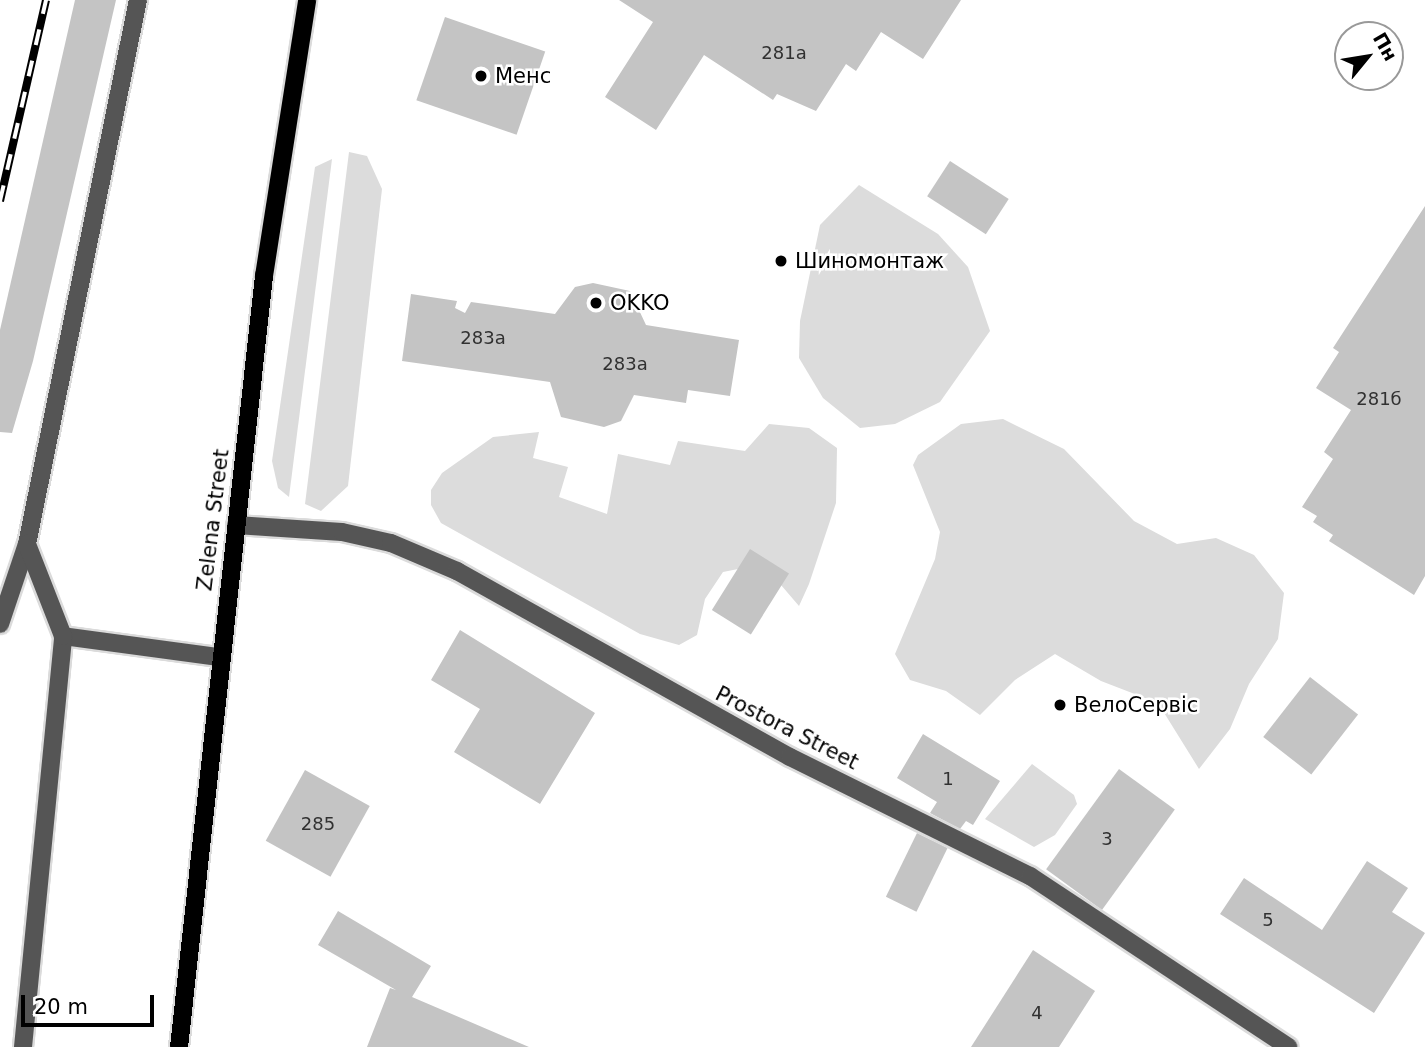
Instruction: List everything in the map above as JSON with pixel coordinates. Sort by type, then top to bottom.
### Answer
[{"type":"main road","name":"Zelena Street","points":[[179,1047],[218,657],[264,276],[307,0]]},
{"type":"street","points":[[0,624],[27,544],[138,0]]},
{"type":"street","name":"Prostora Street","points":[[236,525],[342,532],[391,543],[457,571],[790,757],[1030,876],[1288,1047]]},
{"type":"street","points":[[23,1047],[63,636],[27,544]]},
{"type":"street","points":[[63,636],[218,657]]},
{"type":"shaded area","points":[[349,152],[367,156],[382,189],[348,486],[321,511],[305,504]]},
{"type":"shaded area","points":[[332,159],[289,497],[278,488],[272,461],[315,167]]},
{"type":"shaded area","points":[[859,185],[938,234],[968,267],[990,331],[940,402],[895,424],[860,428],[823,398],[799,358],[800,321],[820,225]]},
{"type":"shaded area","points":[[1003,419],[1064,449],[1134,521],[1177,544],[1216,538],[1254,555],[1284,593],[1278,639],[1249,684],[1230,729],[1199,769],[1158,703],[1101,681],[1055,654],[1015,680],[980,715],[946,691],[910,680],[895,654],[935,559],[940,532],[913,465],[918,455],[961,424]]},
{"type":"shaded area","points":[[769,424],[809,428],[837,448],[836,503],[809,584],[799,606],[763,564],[723,572],[705,599],[697,635],[679,645],[640,634],[441,523],[431,505],[431,490],[442,473],[493,437],[539,432],[533,458],[568,467],[559,497],[607,514],[618,454],[670,465],[678,441],[745,451]]},
{"type":"shaded area","points":[[1032,764],[1074,795],[1077,804],[1055,835],[1034,847],[985,819]]},
{"type":"building","points":[[75,0],[116,0],[33,361],[12,433],[0,432],[0,330]]},
{"type":"building","points":[[619,0],[961,0],[923,59],[881,32],[856,71],[846,64],[816,111],[777,94],[773,100],[704,55],[656,130],[605,97],[653,22]]},
{"type":"building","name":"Менс","points":[[445,17],[545,52],[517,135],[416,100]]},
{"type":"building","points":[[950,161],[1009,199],[986,234],[927,196]]},
{"type":"building","points":[[1425,206],[1425,576],[1414,595],[1329,541],[1333,535],[1313,522],[1317,516],[1302,507],[1333,459],[1324,452],[1351,410],[1316,388],[1339,352],[1333,348]]},
{"type":"building","points":[[593,283],[630,291],[646,325],[739,340],[730,396],[688,390],[686,403],[634,395],[621,421],[604,427],[561,417],[550,382],[402,361],[411,294],[457,301],[455,308],[465,313],[471,302],[555,314],[575,287]]},
{"type":"building","points":[[750,549],[789,573],[751,634],[712,610]]},
{"type":"building","points":[[460,630],[595,713],[540,804],[454,752],[480,709],[431,680]]},
{"type":"building","points":[[1310,677],[1358,715],[1311,774],[1263,737]]},
{"type":"building","points":[[923,734],[1000,781],[973,825],[966,821],[960,829],[930,813],[937,802],[897,778]]},
{"type":"building","points":[[1119,769],[1175,810],[1102,910],[1046,869]]},
{"type":"building","points":[[305,770],[370,806],[330,877],[266,841]]},
{"type":"building","points":[[917,833],[948,848],[916,912],[886,897]]},
{"type":"building","points":[[1367,861],[1408,888],[1392,912],[1425,933],[1374,1013],[1220,914],[1244,878],[1322,930]]},
{"type":"building","points":[[338,911],[431,966],[412,997],[529,1047],[367,1047],[390,988],[396,990],[318,945]]},
{"type":"building","points":[[1033,950],[1095,991],[1059,1047],[971,1047]]},
{"type":"railway","points":[[0,201],[46,0]]},
{"type":"place","name":"Менс","points":[[481,76]]},
{"type":"place","name":"Шиномонтаж","points":[[781,261]]},
{"type":"place","name":"OKKO","points":[[596,303]]},
{"type":"place","name":"ВелоСервіс","points":[[1060,705]]}]
